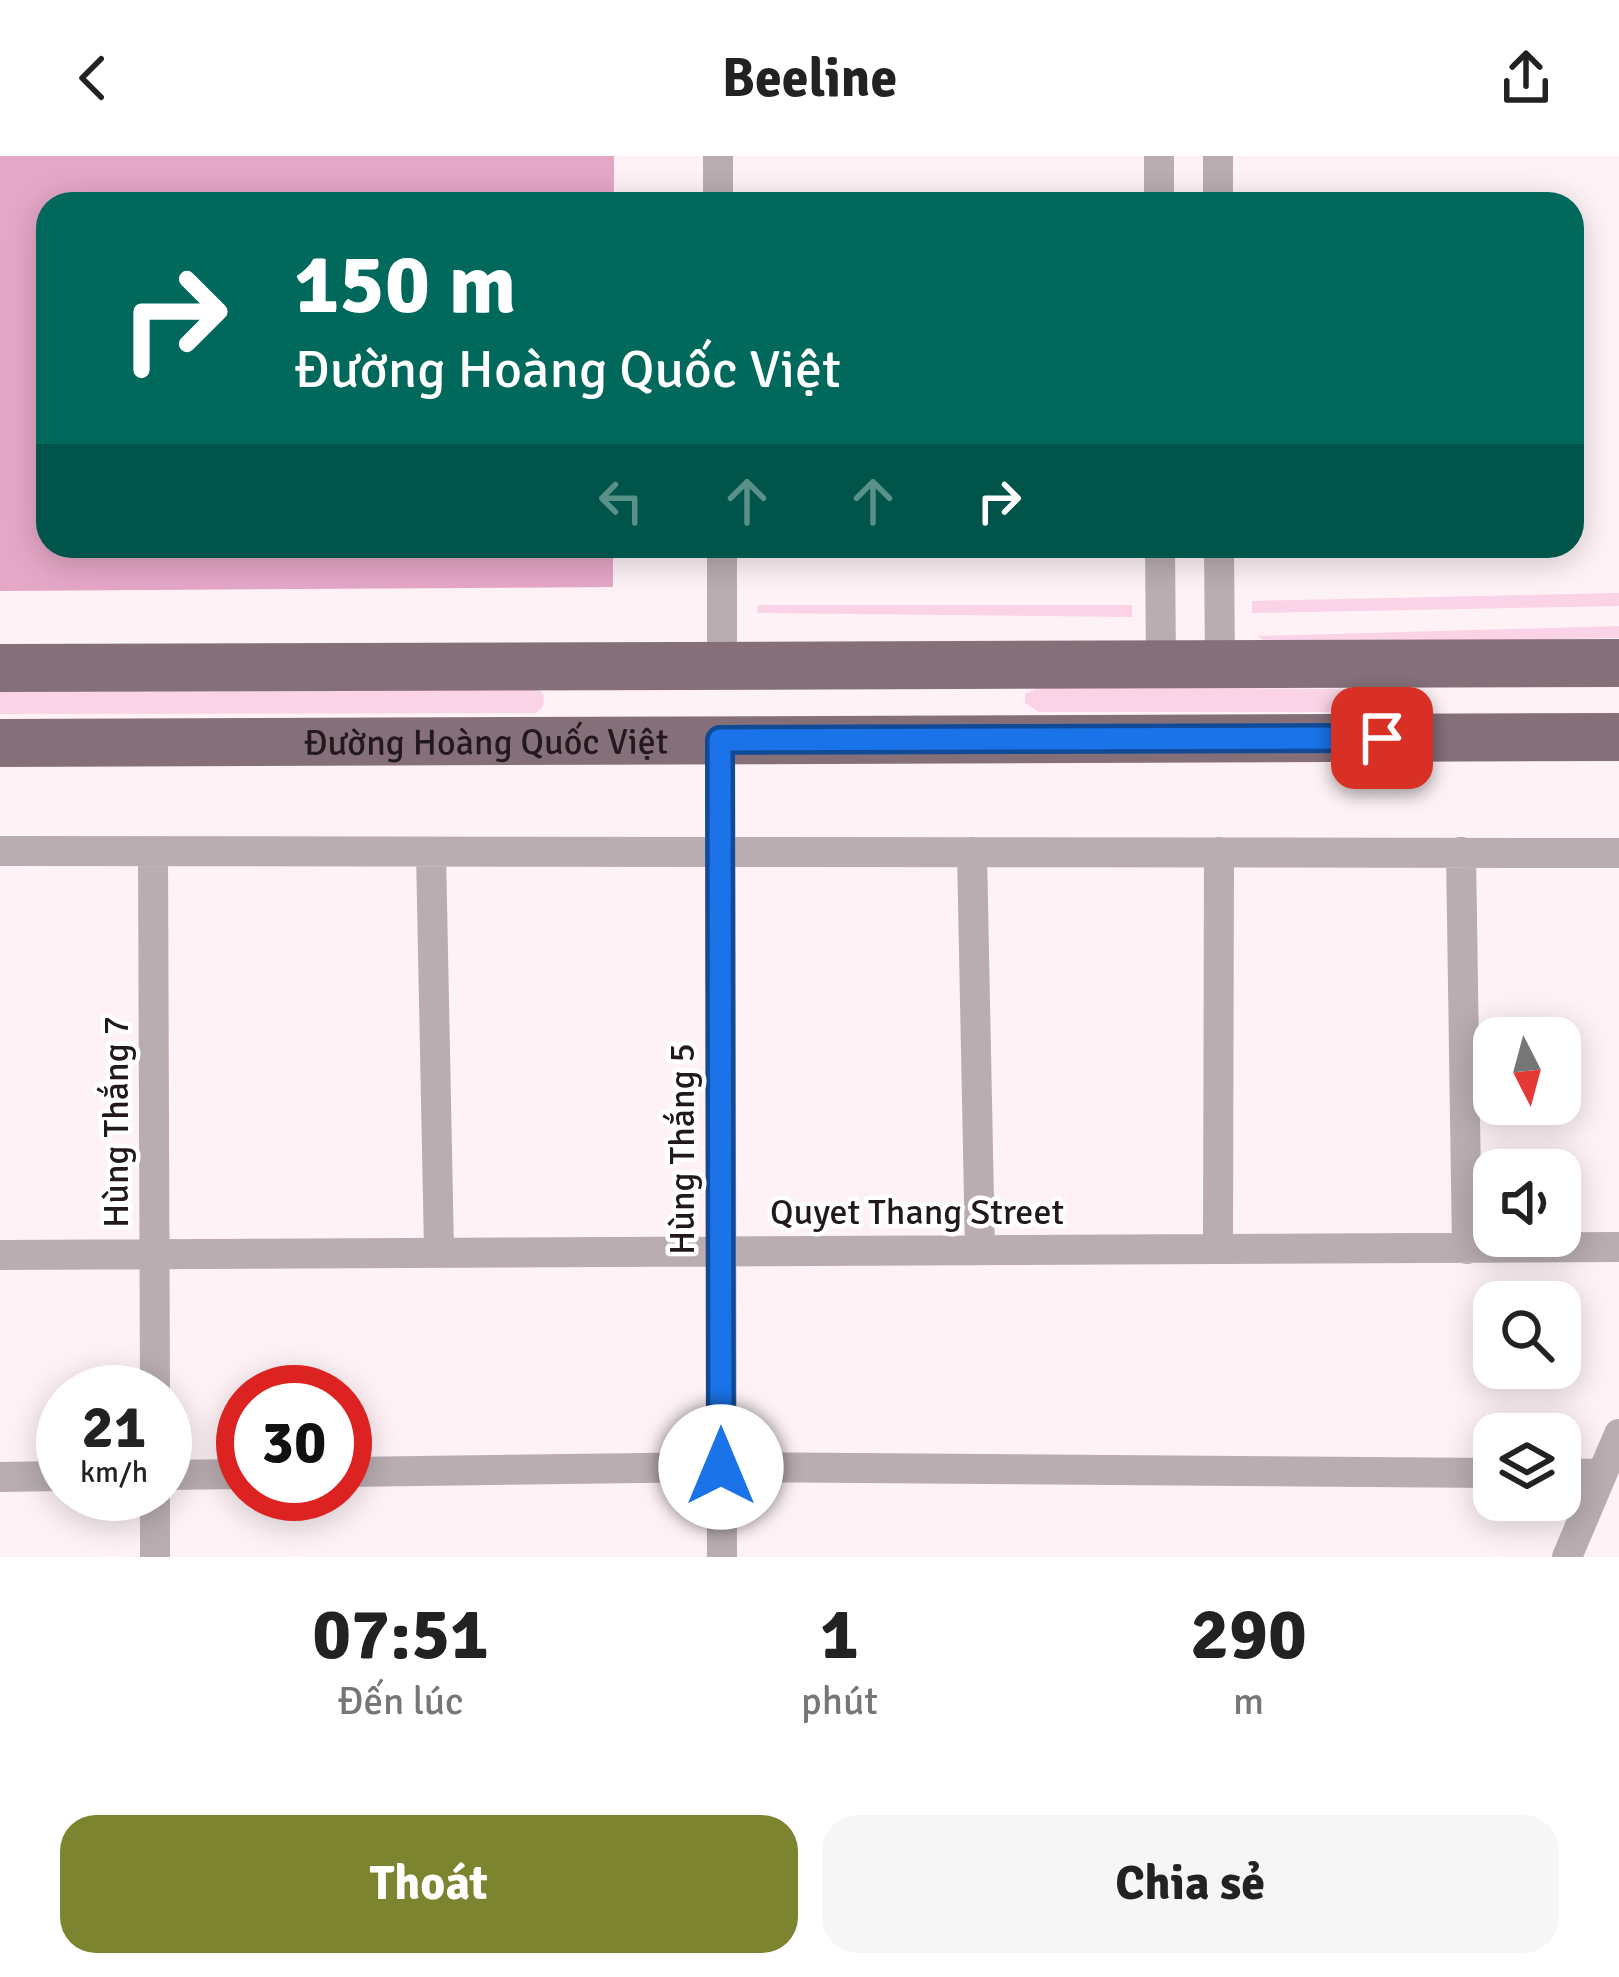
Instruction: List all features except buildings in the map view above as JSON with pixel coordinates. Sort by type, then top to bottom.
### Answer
[{"type":"main road","name":"Đường Hoàng Quốc Việt","points":[[0,668],[1619,663]]},
{"type":"main road","points":[[720,740],[722,666]]},
{"type":"main road","name":"Đường Hoàng Quốc Việt","points":[[0,743],[1619,737]]},
{"type":"street","points":[[718,156],[718,192]]},
{"type":"street","points":[[1159,156],[1159,192]]},
{"type":"street","points":[[1218,156],[1218,192]]},
{"type":"street","points":[[722,558],[722,666]]},
{"type":"street","points":[[1160,558],[1160,664]]},
{"type":"street","points":[[1219,558],[1220,664]]},
{"type":"street","name":"Hùng Thắng 5","points":[[720,740],[722,1557]]},
{"type":"street","points":[[0,851],[1619,853]]},
{"type":"street","name":"Hùng Thắng 7","points":[[153,851],[155,1365]]},
{"type":"street","points":[[431,852],[439,1250]]},
{"type":"street","points":[[972,852],[980,1250]]},
{"type":"street","points":[[1218,1248],[1219,852]]},
{"type":"street","points":[[1461,852],[1467,1249]]},
{"type":"street","name":"Quyet Thang Street","points":[[0,1255],[1619,1247]]},
{"type":"street","points":[[1567,1557],[1619,1434]]},
{"type":"street","points":[[372,1472],[721,1467],[1473,1473]]},
{"type":"street","points":[[1581,1474],[1600,1474]]},
{"type":"street","points":[[0,1477],[36,1476]]},
{"type":"street","points":[[155,1521],[155,1557]]},
{"type":"shaded area","points":[[0,156],[614,156],[614,192],[36,192],[36,558],[613,558],[613,587],[0,591]]},
{"type":"shaded area","points":[[1619,593],[1619,606],[1252,613],[1252,601]]},
{"type":"shaded area","points":[[758,605],[1132,605],[1132,617],[757,613]]},
{"type":"shaded area","points":[[1619,626],[1619,638],[1269,645],[1258,636]]},
{"type":"shaded area","points":[[1040,687],[1369,689],[1376,707],[1363,712],[1039,712],[1025,703],[1025,694]]},
{"type":"shaded area","points":[[0,689],[538,689],[544,695],[536,713],[0,714]]},
{"type":"route","points":[[721,1467],[720,740],[1382,738]]}]
